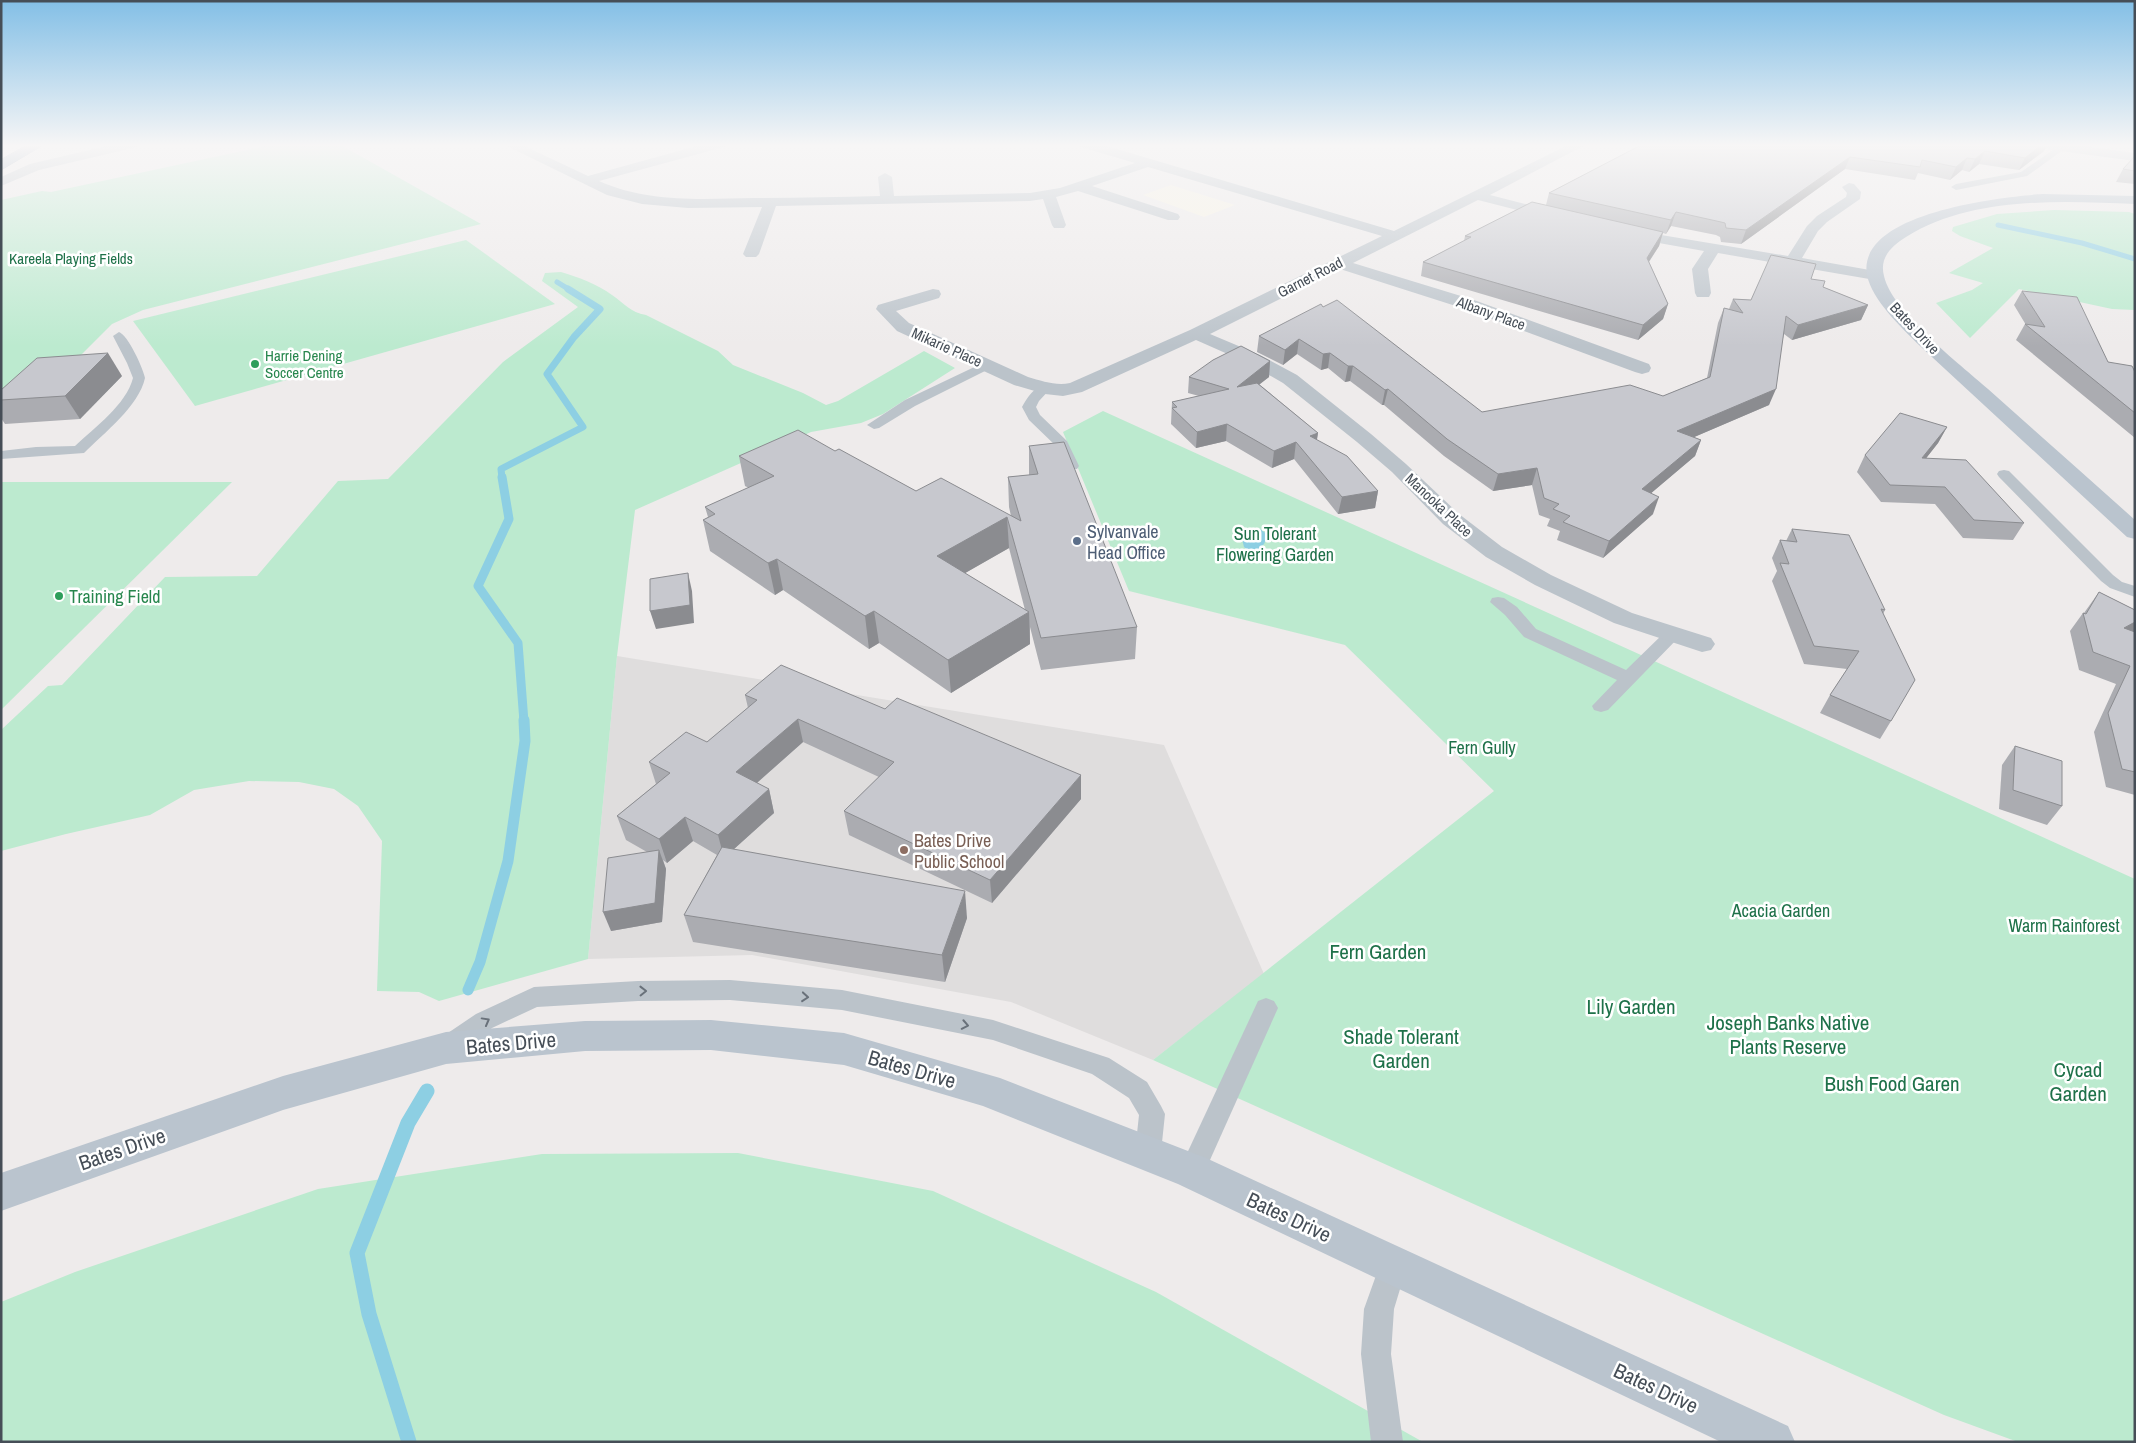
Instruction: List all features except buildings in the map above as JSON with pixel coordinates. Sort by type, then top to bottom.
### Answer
[{"type":"main road","points":[[1875,275],[1876,257],[1882,247],[1899,234],[1937,216],[1955,211]]},
{"type":"main road","name":"Bates Drive","points":[[1875,275],[1887,298],[1902,318],[2135,532]]},
{"type":"main road","name":"Bates Drive","points":[[1,1192],[283,1093],[446,1048],[585,1036],[711,1035],[844,1049],[987,1090],[1148,1152],[1772,1442]]},
{"type":"street","points":[[751,254],[767,211]]},
{"type":"street","points":[[1054,211],[1059,225]]},
{"type":"street","points":[[1155,211],[1173,217]]},
{"type":"street","points":[[1312,211],[1393,235]]},
{"type":"street","name":"Garnet Road","points":[[1063,390],[1088,384],[1196,334],[1442,211]]},
{"type":"street","points":[[1540,211],[1566,218]]},
{"type":"street","points":[[1792,262],[1812,229],[1833,211]]},
{"type":"street","points":[[1612,230],[1713,249],[1875,275]]},
{"type":"street","points":[[1703,293],[1700,269],[1713,249]]},
{"type":"street","name":"Albany Place","points":[[1338,263],[1468,304],[1642,368]]},
{"type":"street","name":"Mikarie Place","points":[[933,294],[884,310],[903,327],[1021,381],[1045,388],[1063,390]]},
{"type":"street","name":"Manooka Place","points":[[1196,334],[1254,359],[1290,379],[1399,468],[1451,520],[1494,552],[1543,580],[1623,618],[1702,644]]},
{"type":"lane","points":[[1,455],[36,451],[79,450],[117,413],[137,387],[139,379],[119,336]]},
{"type":"lane","points":[[874,425],[910,403],[987,365]]},
{"type":"lane","points":[[1045,388],[1033,399],[1029,407],[1034,417],[1062,444],[1079,483]]},
{"type":"lane","points":[[2004,474],[2107,578],[2116,585],[2135,592]]},
{"type":"lane","points":[[1498,602],[1511,611],[1530,633],[1628,678]]},
{"type":"lane","points":[[1601,706],[1672,635]]},
{"type":"lane","points":[[446,1048],[484,1021],[534,997],[638,991],[730,990],[842,1000],[993,1030],[1100,1066],[1138,1090],[1152,1114],[1148,1152]]},
{"type":"lane","points":[[1192,1171],[1266,1008]]},
{"type":"lane","points":[[1387,1442],[1376,1354],[1379,1309],[1393,1266]]},
{"type":"shaded area","points":[[1188,211],[1219,211],[1204,217]]},
{"type":"shaded area","name":"Bates Drive Public School","points":[[617,656],[1164,745],[1264,974],[1153,1060],[1011,1002],[752,955],[588,959]]},
{"type":"green space","name":"Kareela Playing Fields","points":[[1,211],[459,211],[481,224],[143,310],[112,324],[74,362],[1,411]]},
{"type":"green space","points":[[2035,211],[2104,211],[2135,214],[2135,310],[2112,309],[2019,289],[1970,338],[1936,303],[1972,290],[1983,283],[1949,273],[1993,248],[1960,236],[1952,231],[1953,227],[1997,214]]},
{"type":"green space","name":"Harrie Dening Soccer Centre","points":[[466,240],[555,304],[195,406],[133,321]]},
{"type":"green space","points":[[561,272],[594,284],[632,310],[646,315],[718,351],[733,365],[803,393],[826,405],[838,401],[924,351],[955,368],[883,414],[861,423],[811,432],[635,510],[617,656],[588,959],[439,1001],[419,992],[377,991],[382,841],[358,806],[334,789],[299,782],[249,781],[194,790],[150,815],[1,851],[1,730],[48,686],[62,685],[165,577],[257,576],[338,481],[388,479],[503,362],[578,307],[542,281],[545,273]]},
{"type":"green space","name":"Joseph Banks Native Plants Reserve","points":[[1103,411],[2135,879],[2135,1442],[2018,1442],[1944,1415],[1153,1060],[1494,791],[1345,645],[1129,591],[1063,432]]},
{"type":"green space","name":"Training Field","points":[[1,482],[232,482],[1,710]]},
{"type":"green space","points":[[738,1153],[933,1191],[1156,1292],[1423,1442],[1,1442],[1,1302],[75,1272],[318,1189],[542,1154]]},
{"type":"water","points":[[1248,529],[1260,529],[1268,535],[1264,544],[1255,552],[1249,551],[1244,547],[1241,535]]},
{"type":"waterway","points":[[1998,225],[2082,243],[2135,259]]},
{"type":"waterway","points":[[557,282],[570,290]]},
{"type":"waterway","points":[[502,478],[501,469],[583,427],[547,374],[574,337],[600,309],[568,289]]},
{"type":"waterway","points":[[502,477],[509,519],[478,586],[518,643],[524,722]]},
{"type":"waterway","points":[[468,990],[480,962],[508,861],[525,741],[524,720]]},
{"type":"waterway","points":[[409,1442],[369,1314],[357,1253],[408,1123],[427,1091]]},
{"type":"place","name":"Harrie Dening Soccer Centre","points":[[255,364]]},
{"type":"place","name":"Sylvanvale Head Office","points":[[1077,541]]},
{"type":"place","name":"Training Field","points":[[59,596]]},
{"type":"place","name":"Bates Drive Public School","points":[[904,850]]},
{"type":"park label","name":"Sun Tolerant Flowering Garden","points":[[1275,543]]},
{"type":"park label","name":"Fern Gully","points":[[1482,747]]},
{"type":"park label","name":"Acacia Garden","points":[[1781,910]]},
{"type":"park label","name":"Warm Rainforest","points":[[2064,925]]},
{"type":"park label","name":"Fern Garden","points":[[1378,951]]},
{"type":"park label","name":"Lily Garden","points":[[1631,1006]]},
{"type":"park label","name":"Shade Tolerant Garden","points":[[1401,1048]]},
{"type":"park label","name":"Cycad Garden","points":[[2078,1081]]},
{"type":"park label","name":"Bush Food Garen","points":[[1892,1083]]}]
